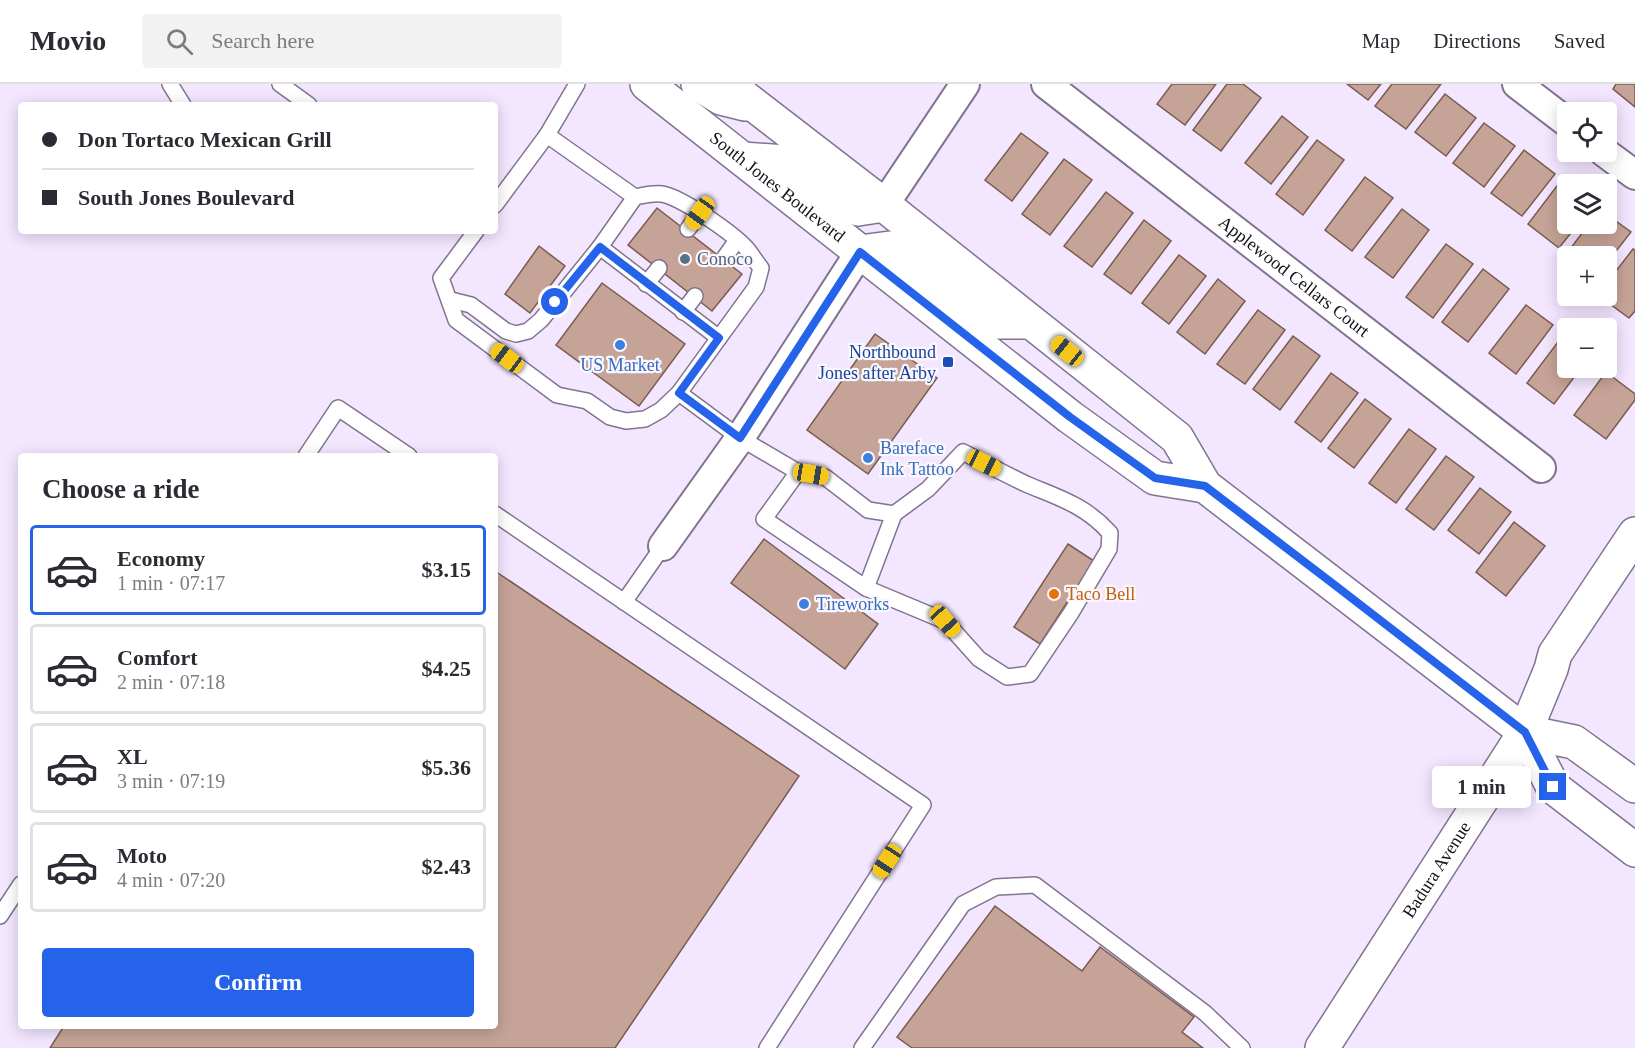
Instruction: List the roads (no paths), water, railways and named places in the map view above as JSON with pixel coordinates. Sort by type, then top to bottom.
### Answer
[{"type":"main road","name":"South Jones Boulevard","points":[[646,84],[1070,417],[1155,478],[1205,486]]},
{"type":"main road","points":[[698,84],[721,98],[756,106]]},
{"type":"main road","name":"South Jones Boulevard","points":[[727,84],[884,205],[1177,438],[1205,486],[1525,732],[1553,787],[1635,850]]},
{"type":"main road","points":[[743,159],[786,162],[848,206],[858,209],[884,205]]},
{"type":"main road","points":[[860,252],[890,248],[906,256],[994,322],[1031,322]]},
{"type":"main road","name":"Badura Avenue","points":[[1322,1048],[1525,732],[1555,654],[1635,534]]},
{"type":"main road","name":"South Jones Boulevard","points":[[1525,732],[1574,742],[1635,786]]},
{"type":"street","points":[[884,205],[965,84]]},
{"type":"street","name":"Applewood Cellars Court","points":[[1046,84],[1541,468]]},
{"type":"street","points":[[1517,84],[1557,115]]},
{"type":"street","points":[[1617,162],[1635,175]]},
{"type":"street","points":[[663,546],[740,438],[860,252]]},
{"type":"lane","points":[[170,84],[181,102]]},
{"type":"lane","points":[[280,84],[305,102]]},
{"type":"lane","points":[[498,202],[547,135],[577,84]]},
{"type":"lane","points":[[547,135],[635,197]]},
{"type":"lane","points":[[450,300],[471,305],[506,331],[516,334],[528,331],[541,320],[600,247],[635,197],[650,193],[678,198],[747,248],[761,268],[756,287],[679,393],[661,410],[645,419],[626,421],[610,417],[587,401],[558,395],[456,320],[441,278],[474,234]]},
{"type":"lane","points":[[688,229],[700,213]]},
{"type":"lane","points":[[725,257],[737,240]]},
{"type":"lane","points":[[600,247],[719,338]]},
{"type":"lane","points":[[646,284],[659,268]]},
{"type":"lane","points":[[683,312],[695,296]]},
{"type":"lane","points":[[679,393],[740,438],[798,472],[825,477],[868,510],[894,514]]},
{"type":"lane","points":[[308,453],[338,408],[405,453]]},
{"type":"lane","points":[[798,472],[764,519],[866,588],[945,621],[979,659],[1007,677],[1030,674],[1071,614],[1109,549],[1110,533],[1098,520],[1072,502],[1026,484],[963,452],[928,489],[894,514],[866,588]]},
{"type":"lane","points":[[498,516],[923,805],[767,1048]]},
{"type":"lane","points":[[624,602],[663,546]]},
{"type":"lane","points":[[862,1048],[963,904],[996,887],[1035,885],[1205,1013],[1242,1048]]},
{"type":"lane","points":[[0,916],[18,889]]},
{"type":"place","name":"Conoco","points":[[685,259]]},
{"type":"place","name":"US Market","points":[[620,345]]},
{"type":"place","name":"Northbound Jones after Arby","points":[[948,362]]},
{"type":"place","name":"Bareface Ink Tattoo","points":[[868,458]]},
{"type":"place","name":"Taco Bell","points":[[1054,594]]},
{"type":"place","name":"Tireworks","points":[[804,604]]}]
